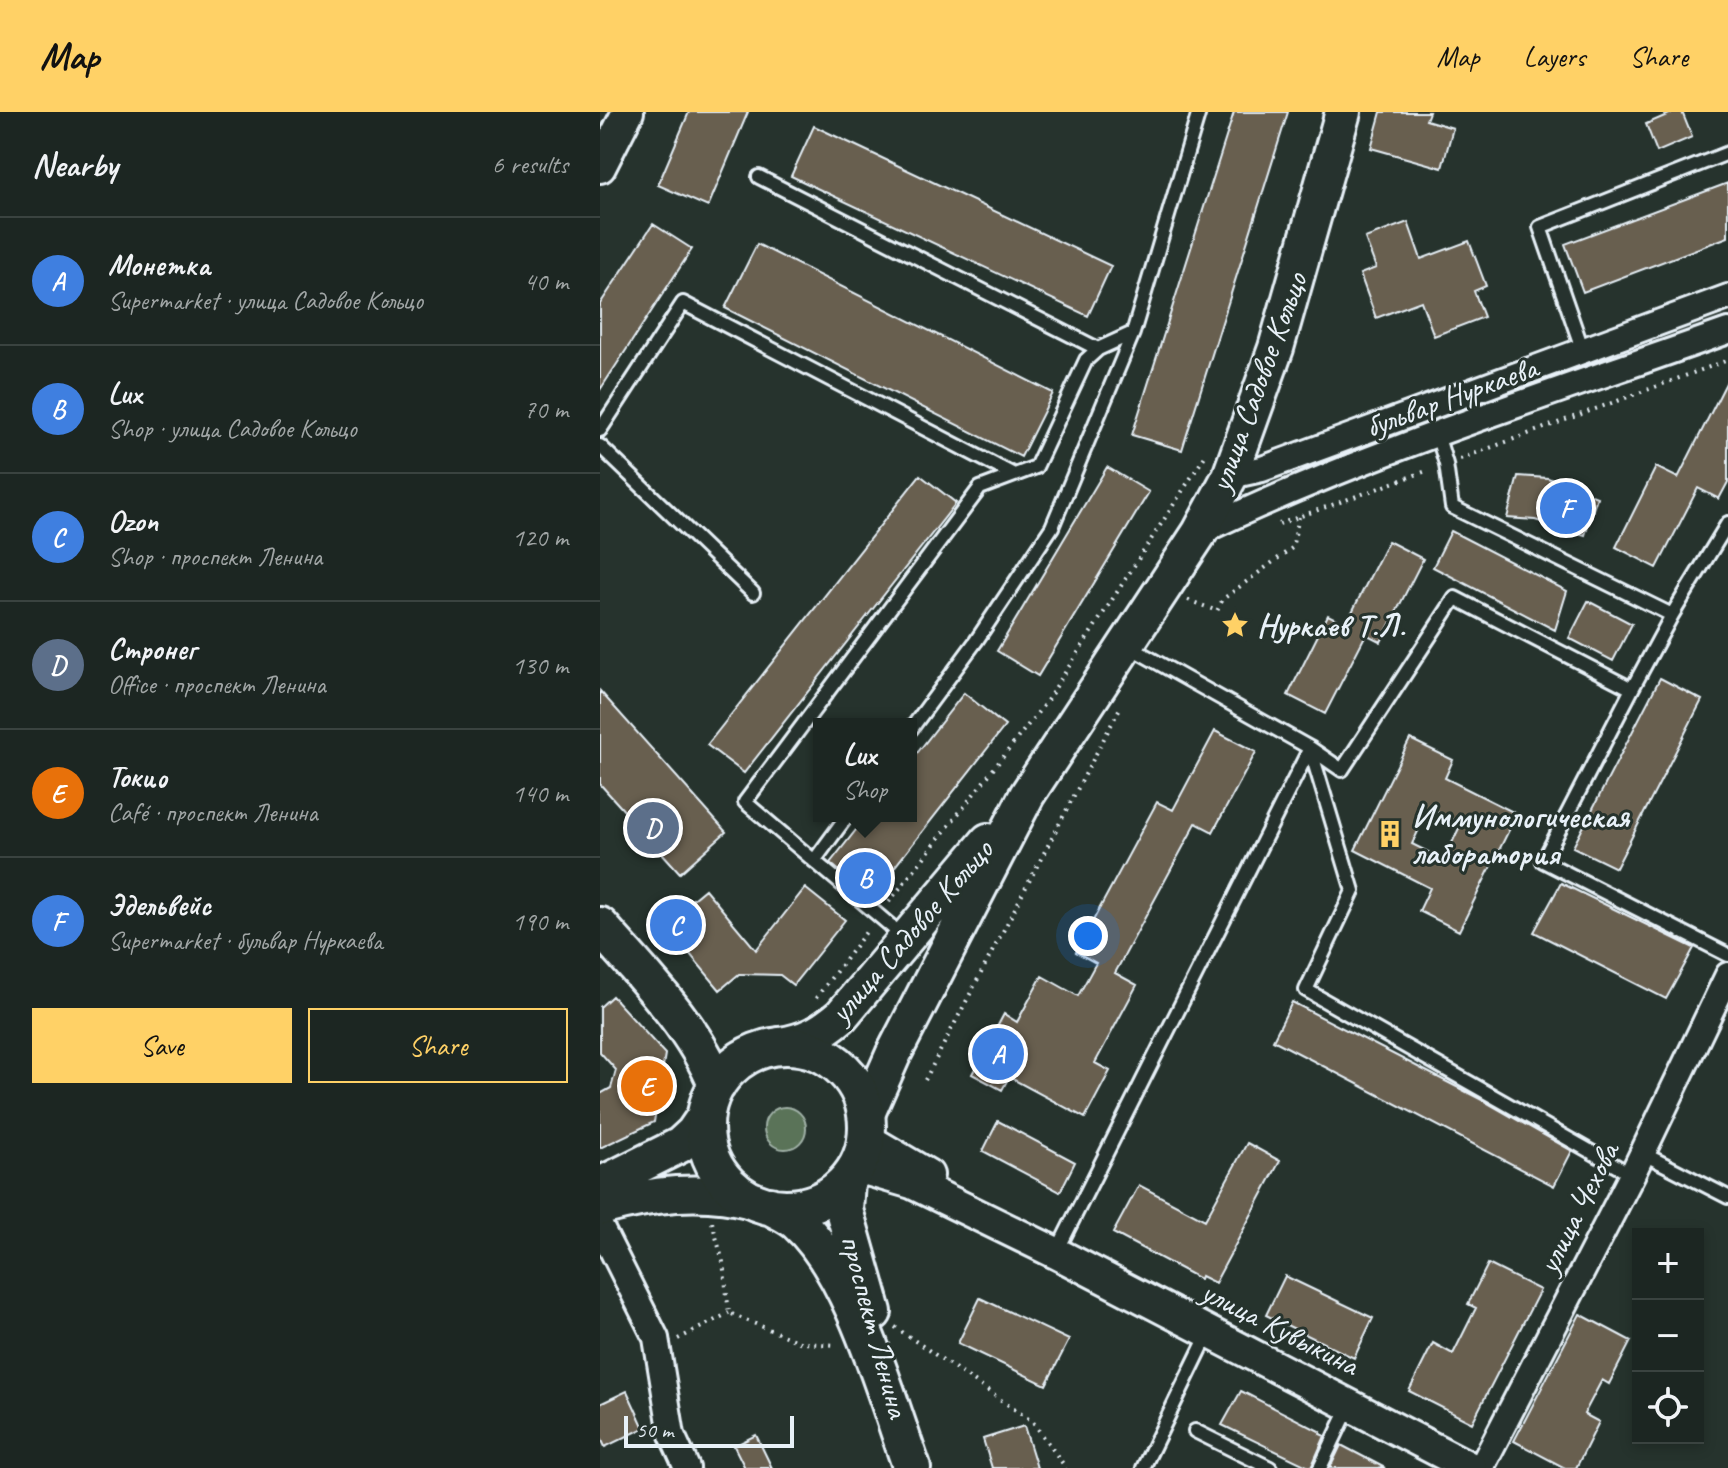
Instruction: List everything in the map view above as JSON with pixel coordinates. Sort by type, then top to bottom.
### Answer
[{"type":"main road","name":"улица Садовое Кольцо","points":[[859,1150],[893,1055],[1027,795],[1200,532],[1219,464],[1276,348],[1343,112]]},
{"type":"main road","name":"улица Садовое Кольцо","points":[[765,1050],[804,1041],[821,1033],[841,1016],[1027,795]]},
{"type":"main road","points":[[600,926],[646,978],[710,1068],[711,1099],[705,1132],[715,1165],[738,1192],[762,1204]]},
{"type":"main road","points":[[600,1208],[647,1195],[701,1193],[732,1195],[762,1204],[795,1207],[819,1201],[859,1150],[861,1095],[851,1077],[837,1063],[820,1052],[800,1047],[765,1050],[734,1048],[703,1028],[646,978]]},
{"type":"main road","points":[[600,1185],[680,1145],[693,1133],[726,1072],[765,1050]]},
{"type":"main road","name":"проспект Ленина","points":[[859,1150],[844,1210],[913,1468]]},
{"type":"main road","name":"проспект Ленина","points":[[762,1204],[794,1219],[814,1239],[831,1266],[855,1313],[913,1468]]},
{"type":"street","points":[[600,167],[628,112]]},
{"type":"street","name":"бульвар Нуркаева","points":[[1219,464],[1262,469],[1728,297]]},
{"type":"street","name":"бульвар Нуркаева","points":[[1200,532],[1246,510],[1437,434],[1728,331]]},
{"type":"street","name":"улица Чехова","points":[[1481,1468],[1637,1164],[1728,975]]},
{"type":"street","name":"улица Кувыкина","points":[[859,1150],[912,1183],[1056,1253],[1471,1468]]},
{"type":"street","points":[[600,1226],[656,1338],[672,1435],[687,1468]]},
{"type":"lane","points":[[917,721],[976,641],[1052,527],[1133,333],[1199,112]]},
{"type":"lane","points":[[1583,351],[1540,227],[1728,153]]},
{"type":"lane","points":[[759,177],[1098,349]]},
{"type":"lane","points":[[600,430],[683,303],[1014,475]]},
{"type":"lane","points":[[906,939],[745,802],[980,488],[1036,467],[1086,360],[1098,349],[1133,333]]},
{"type":"lane","points":[[1437,434],[1446,464],[1452,507],[1672,615]]},
{"type":"lane","points":[[600,446],[753,593]]},
{"type":"lane","points":[[1728,523],[1672,615],[1543,861],[1728,955]]},
{"type":"lane","points":[[1126,645],[1310,748],[1342,770],[1455,598],[1632,689]]},
{"type":"lane","points":[[1310,748],[1353,891],[1306,990],[1637,1164],[1728,1197]]},
{"type":"lane","points":[[1056,1253],[1310,748]]},
{"type":"lane","points":[[814,861],[843,822]]},
{"type":"lane","points":[[1143,1468],[1209,1332]]},
{"type":"lane","points":[[1320,1468],[1350,1405]]},
{"type":"lane","points":[[1195,1431],[1270,1468]]},
{"type":"path","points":[[1272,526],[1728,360]]},
{"type":"path","points":[[811,1004],[1046,702],[1219,464]]},
{"type":"path","points":[[1194,587],[1184,599],[1217,611],[1223,599],[1292,548],[1299,517]]},
{"type":"path","points":[[925,1080],[1126,698]]},
{"type":"path","points":[[712,1220],[723,1262],[729,1313]]},
{"type":"path","points":[[670,1343],[729,1313],[802,1343],[846,1346]]},
{"type":"path","points":[[893,1326],[925,1345],[1033,1422],[1066,1468]]},
{"type":"green space","points":[[785,1107],[800,1113],[806,1128],[800,1143],[785,1149],[770,1143],[764,1128],[770,1113]]},
{"type":"building","points":[[689,112],[748,112],[708,207],[658,185]]},
{"type":"building","points":[[1234,112],[1288,112],[1182,450],[1132,435]]},
{"type":"building","points":[[1381,112],[1429,112],[1426,120],[1453,128],[1442,168],[1371,148]]},
{"type":"building","points":[[1674,112],[1682,112],[1692,137],[1657,152],[1646,124]]},
{"type":"building","points":[[814,126],[1111,266],[1088,316],[791,176]]},
{"type":"building","points":[[1728,183],[1728,237],[1583,292],[1565,244]]},
{"type":"building","points":[[1408,222],[1421,259],[1469,241],[1486,286],[1474,291],[1484,317],[1434,336],[1421,301],[1376,318],[1360,274],[1376,268],[1365,238]]},
{"type":"building","points":[[653,224],[692,249],[600,390],[600,304]]},
{"type":"building","points":[[757,244],[1053,393],[1021,457],[725,308]]},
{"type":"building","points":[[1728,379],[1728,482],[1719,499],[1698,488],[1657,568],[1616,547],[1656,467],[1678,478]]},
{"type":"building","points":[[1107,467],[1149,492],[1038,676],[997,651]]},
{"type":"building","points":[[920,475],[956,503],[744,773],[707,745]]},
{"type":"building","points":[[1518,476],[1548,478],[1597,497],[1585,535],[1535,520],[1507,518]]},
{"type":"building","points":[[1451,531],[1567,591],[1555,630],[1433,567]]},
{"type":"building","points":[[1388,541],[1423,559],[1381,642],[1366,634],[1325,714],[1288,695],[1328,615],[1346,624]]},
{"type":"building","points":[[1588,601],[1632,624],[1613,661],[1569,638]]},
{"type":"building","points":[[1660,678],[1702,700],[1616,868],[1573,847]]},
{"type":"building","points":[[600,691],[726,832],[680,873],[600,784]]},
{"type":"building","points":[[964,693],[1005,726],[871,897],[830,863],[862,822],[917,822],[917,753]]},
{"type":"building","points":[[1215,731],[1256,752],[1213,832],[1196,823],[1115,973],[1137,985],[1095,1063],[1110,1071],[1085,1118],[1009,1077],[1002,1090],[972,1074],[1004,1014],[1017,1022],[1042,976],[1078,996],[1096,963],[1076,952],[1157,802],[1173,810]]},
{"type":"building","name":"Иммунологическая лаборатория","points":[[1410,739],[1453,760],[1445,778],[1517,814],[1459,931],[1419,911],[1430,888],[1355,850]],"holes":[[[1429,808],[1461,824],[1444,860],[1412,844]]]},
{"type":"building","points":[[1561,883],[1694,948],[1666,999],[1534,932]]},
{"type":"building","points":[[805,888],[845,920],[793,985],[780,975],[739,974],[720,990],[664,923],[705,889],[756,950]]},
{"type":"building","points":[[612,996],[665,1054],[654,1122],[600,1148],[600,1094],[611,1088],[616,1070],[600,1052],[600,1007]]},
{"type":"building","points":[[1292,1002],[1484,1101],[1572,1151],[1554,1186],[1273,1040]]},
{"type":"building","points":[[998,1121],[1075,1162],[1060,1192],[983,1151]]},
{"type":"building","points":[[1247,1143],[1280,1161],[1215,1283],[1201,1276],[1200,1279],[1113,1233],[1139,1185],[1205,1220]]},
{"type":"building","points":[[1488,1264],[1540,1290],[1472,1423],[1409,1391],[1433,1343],[1453,1354],[1476,1308],[1468,1304]]},
{"type":"building","points":[[1285,1276],[1373,1318],[1354,1358],[1266,1315]]},
{"type":"building","points":[[980,1298],[1069,1340],[1046,1385],[958,1343]]},
{"type":"building","points":[[1580,1314],[1631,1341],[1609,1384],[1602,1380],[1584,1414],[1599,1422],[1576,1468],[1565,1468],[1514,1441]]},
{"type":"building","points":[[627,1391],[644,1428],[605,1447],[600,1436],[600,1404]]},
{"type":"building","points":[[1241,1391],[1325,1436],[1311,1468],[1222,1425]]},
{"type":"building","points":[[1024,1426],[1037,1468],[992,1468],[983,1439]]},
{"type":"building","points":[[756,1435],[772,1468],[745,1468],[734,1446]]},
{"type":"building","points":[[1341,1445],[1385,1468],[1330,1468]]},
{"type":"place","name":"Эдельвейс","points":[[1566,508]]},
{"type":"place","name":"Нуркаев Т.Л.","points":[[1235,625]]},
{"type":"place","name":"Стронег","points":[[653,828]]},
{"type":"place","name":"Иммунологическая лаборатория","points":[[1390,834]]},
{"type":"place","name":"Lux","points":[[865,878]]},
{"type":"place","name":"Ozon","points":[[676,925]]},
{"type":"place","name":"Монетка","points":[[998,1054]]},
{"type":"place","name":"Токио","points":[[647,1086]]}]
